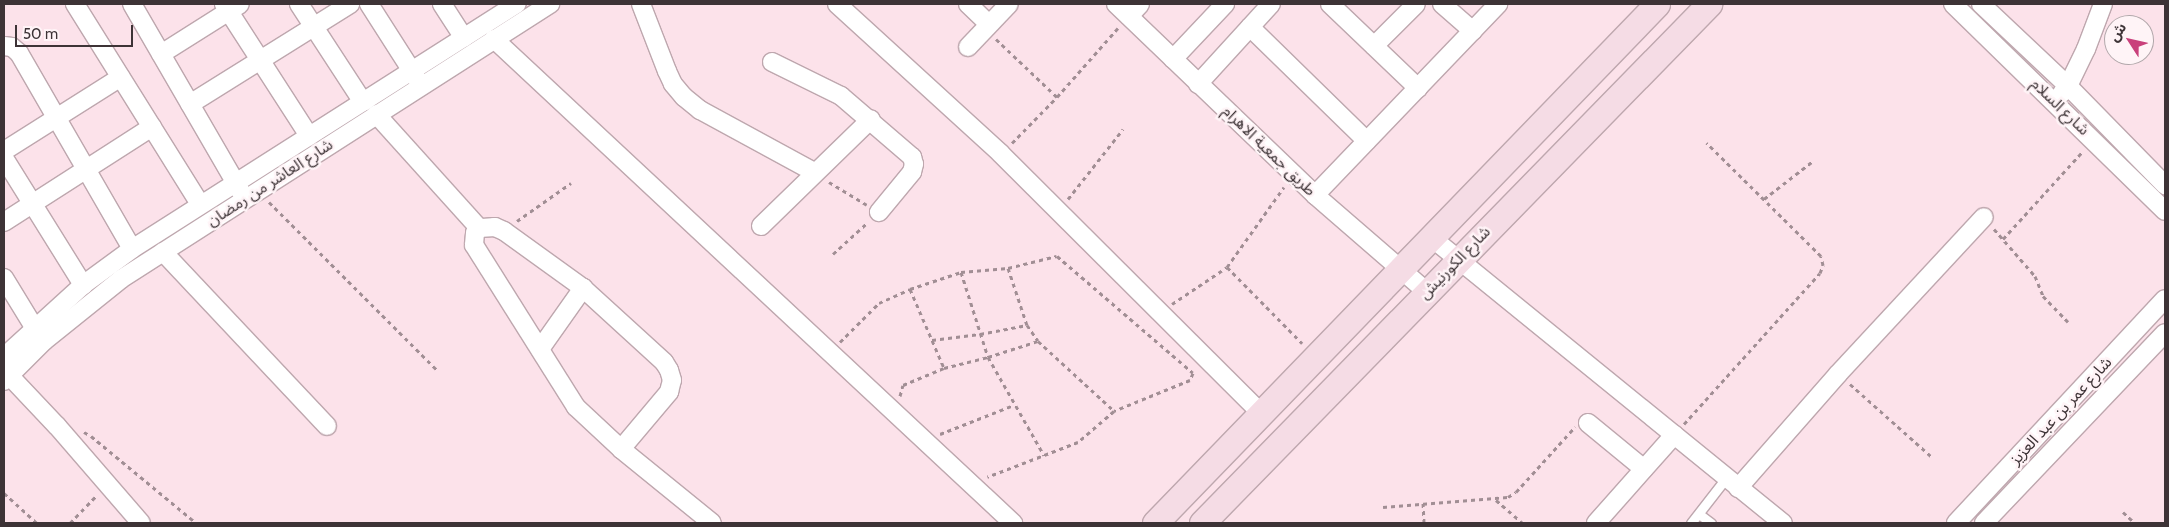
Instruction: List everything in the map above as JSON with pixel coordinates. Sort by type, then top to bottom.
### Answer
[{"type":"main road","name":"شارع الكورنيش","points":[[1155,523],[1657,4]]},
{"type":"main road","name":"شارع الكورنيش","points":[[1202,523],[1709,4]]},
{"type":"street","points":[[75,4],[200,204]]},
{"type":"street","points":[[132,4],[235,183],[251,195]]},
{"type":"street","points":[[299,4],[363,102]]},
{"type":"street","points":[[190,104],[350,4]]},
{"type":"street","points":[[369,4],[422,86]]},
{"type":"street","points":[[442,4],[464,38]]},
{"type":"street","name":"شارع العاشر من رمضان","points":[[6,375],[82,309],[162,252],[550,4]]},
{"type":"street","points":[[641,4],[673,84],[684,97],[700,110],[814,172]]},
{"type":"street","points":[[836,4],[1001,154],[1161,311],[1261,414]]},
{"type":"street","points":[[968,4],[987,26]]},
{"type":"street","points":[[968,47],[1009,4]]},
{"type":"street","name":"طريق جمعية الاهرام","points":[[1116,4],[1134,10],[1173,59],[1198,84],[1315,195],[1427,292]]},
{"type":"street","points":[[1173,59],[1226,4]]},
{"type":"street","points":[[1198,84],[1271,4]]},
{"type":"street","points":[[1332,4],[1418,88]]},
{"type":"street","points":[[1374,46],[1416,4]]},
{"type":"street","points":[[1442,4],[1473,31]]},
{"type":"street","points":[[1315,195],[1498,4]]},
{"type":"street","name":"شارع السلام","points":[[1953,4],[2055,101],[2165,211]]},
{"type":"street","name":"شارع السلام","points":[[1982,4],[2068,86],[2165,185]]},
{"type":"street","points":[[2055,101],[2068,86],[2086,49],[2103,4]]},
{"type":"street","name":"شارع العاشر من رمضان","points":[[4,357],[34,327],[83,284],[132,248],[513,5]]},
{"type":"street","points":[[161,54],[231,6],[260,60],[309,136]]},
{"type":"street","points":[[1250,28],[1367,140]]},
{"type":"street","points":[[494,40],[1013,523]]},
{"type":"street","points":[[4,46],[16,50],[132,248]]},
{"type":"street","points":[[772,62],[841,96],[871,119],[912,157],[914,164],[912,172],[878,212]]},
{"type":"street","points":[[4,151],[120,77]]},
{"type":"street","points":[[376,114],[479,228]]},
{"type":"street","points":[[761,226],[814,172],[871,119]]},
{"type":"street","points":[[4,222],[152,127]]},
{"type":"street","points":[[4,158],[83,284]]},
{"type":"street","points":[[1732,483],[1838,374],[1984,217]]},
{"type":"street","points":[[621,449],[669,392],[672,380],[664,362],[583,288],[504,230],[494,227],[479,228],[475,233],[474,245],[576,407],[621,449],[712,523]]},
{"type":"street","points":[[1432,238],[1783,523]]},
{"type":"street","points":[[162,252],[327,426]]},
{"type":"street","points":[[4,278],[34,327]]},
{"type":"street","points":[[540,350],[583,288]]},
{"type":"street","name":"شارع عمر بن عبد العزيز","points":[[1956,523],[2165,299]]},
{"type":"street","name":"شارع عمر بن عبد العزيز","points":[[1984,523],[2165,333]]},
{"type":"street","points":[[6,375],[57,426],[141,523]]},
{"type":"street","points":[[2059,412],[2075,428]]},
{"type":"street","points":[[1588,423],[1644,469]]},
{"type":"street","points":[[1596,523],[1674,435]]},
{"type":"lane","points":[[1691,523],[1732,483]]},
{"type":"lane","points":[[1699,514],[1711,523]]},
{"type":"path","points":[[1001,154],[1057,97],[1134,10]]},
{"type":"path","points":[[987,26],[1057,97]]},
{"type":"path","points":[[1059,211],[1123,129]]},
{"type":"path","points":[[2068,322],[2043,296],[2034,276],[2003,239],[2093,140]]},
{"type":"path","points":[[1674,435],[1820,273],[1823,265],[1820,256],[1706,143]]},
{"type":"path","points":[[1764,199],[1813,161]]},
{"type":"path","points":[[814,172],[878,212],[833,254]]},
{"type":"path","points":[[1161,311],[1227,267],[1293,174]]},
{"type":"path","points":[[504,230],[571,182]]},
{"type":"path","points":[[251,195],[436,370]]},
{"type":"path","points":[[830,352],[879,303],[961,272],[1008,268],[1052,256],[1062,258],[1193,373],[1190,380],[1114,411],[1078,442],[981,479]]},
{"type":"path","points":[[1227,267],[1316,357]]},
{"type":"path","points":[[1008,268],[1028,325],[1038,341],[1114,411]]},
{"type":"path","points":[[961,272],[988,357],[1044,455]]},
{"type":"path","points":[[910,290],[944,368]]},
{"type":"path","points":[[932,340],[1028,325]]},
{"type":"path","points":[[901,399],[899,393],[903,385],[944,368],[988,357],[1038,341]]},
{"type":"path","points":[[1838,374],[1933,458]]},
{"type":"path","points":[[939,434],[1014,405]]},
{"type":"path","points":[[1383,507],[1423,503],[1496,500],[1512,495],[1579,423],[1588,423]]},
{"type":"path","points":[[57,426],[91,436],[196,523]]},
{"type":"path","points":[[70,523],[107,484]]},
{"type":"path","points":[[4,493],[37,523]]},
{"type":"path","points":[[1496,500],[1522,523]]},
{"type":"path","points":[[1423,503],[1424,523]]},
{"type":"path","points":[[2123,512],[2136,523]]}]
